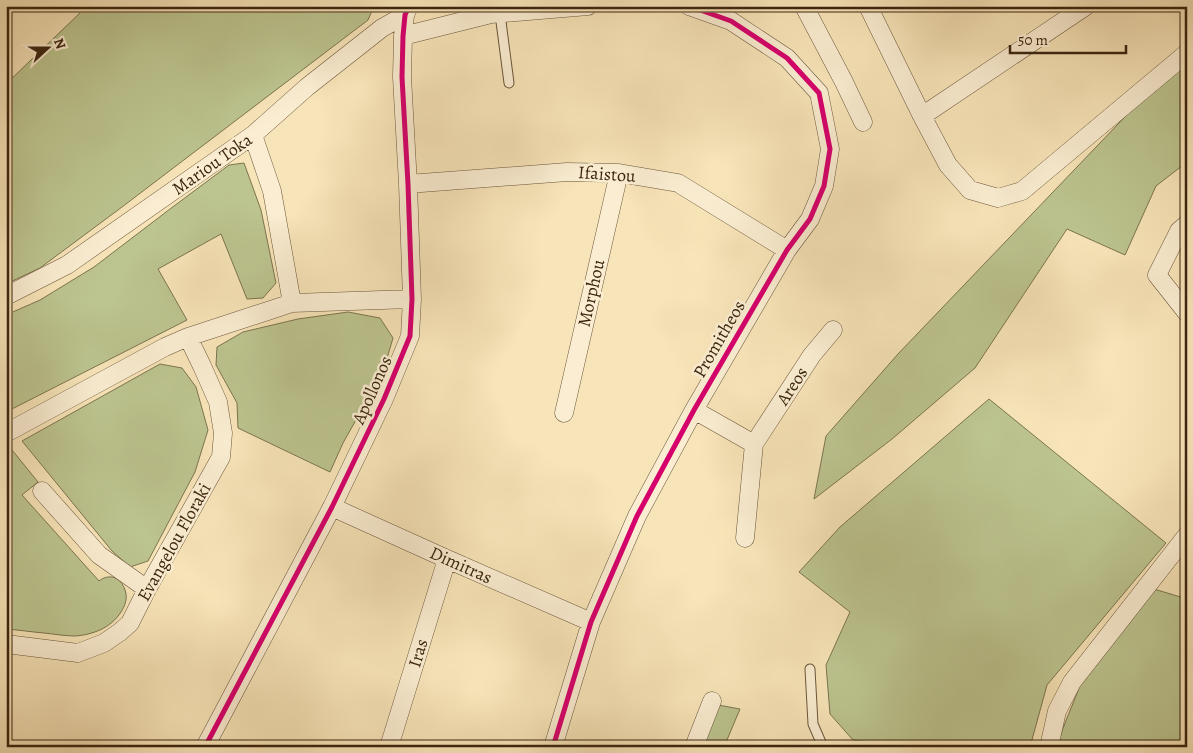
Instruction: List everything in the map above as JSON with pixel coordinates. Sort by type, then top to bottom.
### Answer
[{"type":"street","points":[[403,36],[491,14],[588,6]]},
{"type":"street","points":[[689,6],[731,22],[787,58],[819,93],[844,82]]},
{"type":"street","points":[[804,6],[863,122]]},
{"type":"street","points":[[868,6],[948,165],[970,190],[998,198],[1022,192],[1187,53]]},
{"type":"street","points":[[922,116],[1086,6]]},
{"type":"street","name":"Apollonos","points":[[204,747],[332,506],[384,399],[410,336],[412,299],[402,77],[403,36],[407,10]]},
{"type":"street","name":"Mariou Toka","points":[[6,296],[67,265],[253,135],[307,87],[407,10]]},
{"type":"street","name":"Promitheos","points":[[553,747],[591,622],[637,516],[694,410],[787,250],[810,219],[824,186],[830,149],[819,93]]},
{"type":"street","points":[[253,135],[272,191],[292,303]]},
{"type":"street","name":"Ifaistou","points":[[408,184],[567,172],[619,173],[678,183],[787,250]]},
{"type":"street","name":"Morphou","points":[[564,413],[619,173]]},
{"type":"street","points":[[1187,224],[1179,231],[1157,275],[1187,313]]},
{"type":"street","points":[[6,433],[165,347],[188,337],[292,303],[412,299]]},
{"type":"street","name":"Areos","points":[[745,538],[754,444],[812,355],[833,330]]},
{"type":"street","name":"Evangelou Floraki","points":[[6,644],[78,652],[104,643],[130,623],[147,588],[220,457],[223,433],[218,402],[188,337]]},
{"type":"street","points":[[694,410],[754,444]]},
{"type":"street","points":[[42,491],[98,555],[147,588]]},
{"type":"street","name":"Dimitras","points":[[332,506],[591,622]]},
{"type":"street","points":[[1049,747],[1057,711],[1072,682],[1187,535]]},
{"type":"street","name":"Iras","points":[[389,747],[447,559]]},
{"type":"street","points":[[694,747],[712,701]]},
{"type":"lane","points":[[500,14],[509,83]]},
{"type":"lane","points":[[810,669],[813,724],[823,747]]},
{"type":"green space","points":[[83,6],[374,6],[368,20],[122,207],[40,268],[6,284],[6,84],[83,10]]},
{"type":"green space","points":[[1187,52],[1187,162],[1156,186],[1125,255],[1067,229],[975,368],[892,439],[814,499],[826,436],[898,354]]},
{"type":"green space","points":[[244,163],[261,210],[276,283],[263,298],[247,299],[221,234],[158,269],[187,320],[6,412],[6,315],[40,300],[94,267],[229,165]]},
{"type":"green space","points":[[348,312],[380,318],[393,338],[383,372],[343,443],[330,472],[238,428],[237,403],[216,365],[217,347],[243,332],[298,319]]},
{"type":"green space","points":[[160,364],[182,368],[196,387],[208,430],[195,472],[148,561],[130,567],[112,551],[22,441]]},
{"type":"green space","points":[[989,399],[1166,543],[1047,685],[1030,747],[896,747],[853,740],[830,714],[826,665],[850,612],[799,572],[840,527]]},
{"type":"green space","points":[[6,445],[8,445],[38,482],[22,495],[99,581],[111,577],[121,582],[126,596],[124,607],[117,618],[101,630],[75,636],[6,629]]},
{"type":"green space","points":[[1154,589],[1187,599],[1187,747],[1057,747],[1082,681]]},
{"type":"green space","points":[[718,705],[740,709],[724,747],[702,747]]},
{"type":"cycle path","points":[[205,747],[332,507],[384,399],[410,336],[412,299],[402,77],[405,15],[409,6]]},
{"type":"cycle path","points":[[553,747],[591,622],[637,516],[694,410],[787,250],[810,219],[824,186],[830,149],[819,93],[787,58],[731,21],[689,6]]}]
